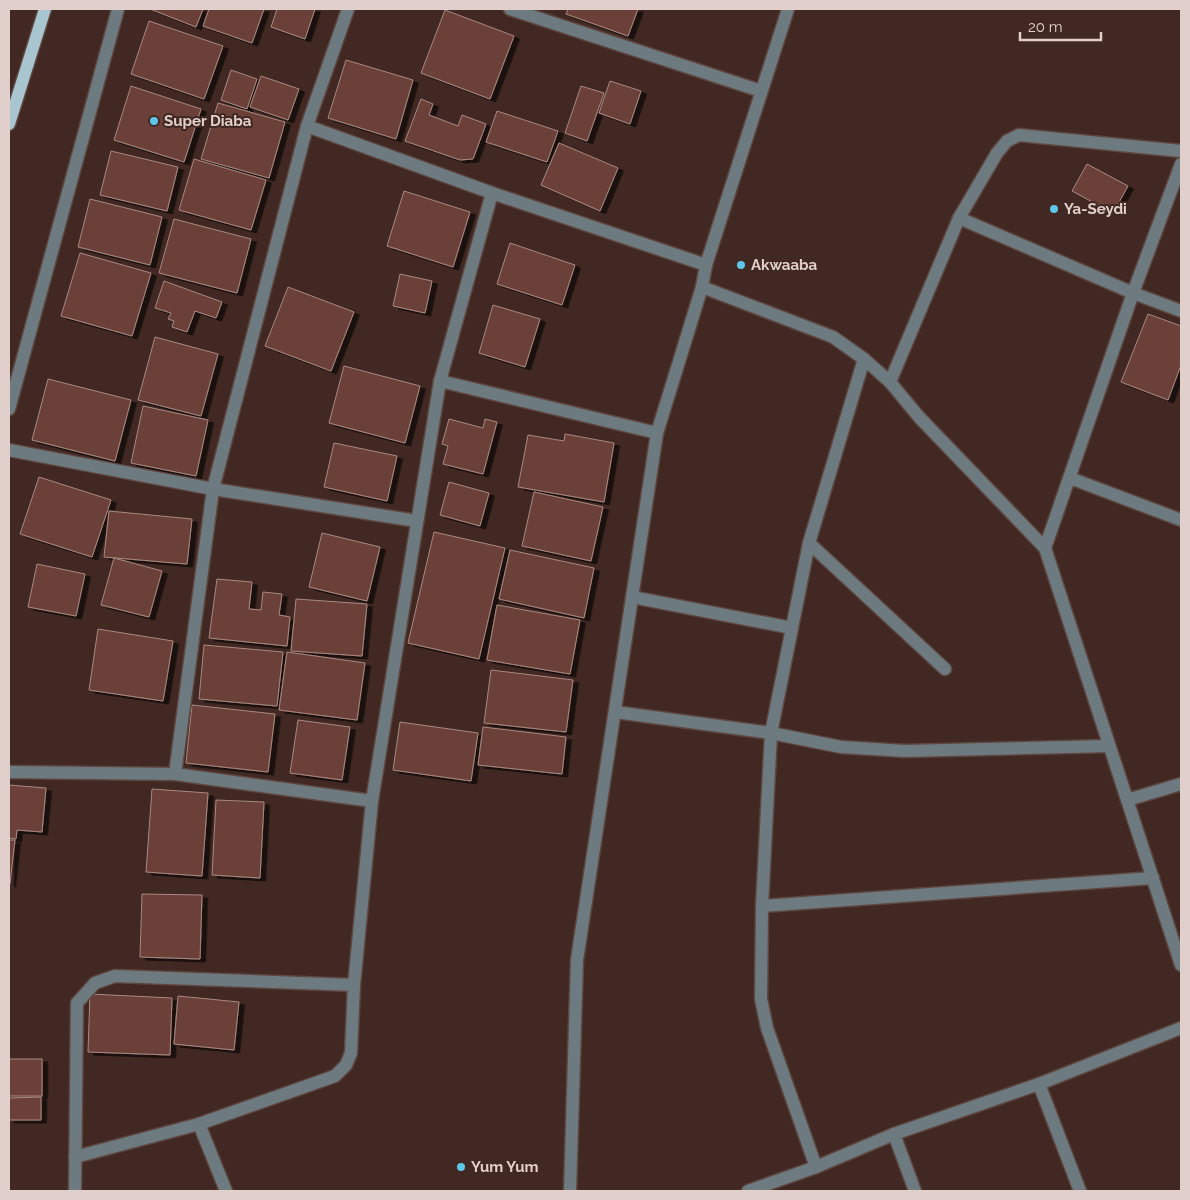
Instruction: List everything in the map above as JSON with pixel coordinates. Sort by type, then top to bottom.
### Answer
[{"type":"main road","points":[[9,124],[45,9]]},
{"type":"street","points":[[9,409],[118,9]]},
{"type":"street","points":[[175,774],[213,490],[307,126],[348,9]]},
{"type":"street","points":[[510,9],[761,90]]},
{"type":"street","points":[[570,1191],[577,960],[657,433],[702,286],[706,264],[788,9]]},
{"type":"street","points":[[307,126],[492,193],[706,264]]},
{"type":"street","points":[[890,382],[959,218],[997,153],[1007,141],[1019,136],[1181,151]]},
{"type":"street","points":[[1045,548],[1132,293],[1181,164]]},
{"type":"street","points":[[75,1157],[199,1124],[335,1076],[346,1065],[351,1052],[354,985],[372,801],[440,381],[492,193]]},
{"type":"street","points":[[959,218],[1132,293],[1181,311]]},
{"type":"street","points":[[702,286],[833,337],[864,360],[890,382],[919,417],[1045,548],[1181,965]]},
{"type":"street","points":[[816,1167],[767,1028],[761,999],[762,906],[771,733],[809,543],[864,360]]},
{"type":"street","points":[[440,381],[657,433]]},
{"type":"street","points":[[9,450],[213,490],[417,521]]},
{"type":"street","points":[[1070,478],[1181,520]]},
{"type":"street","points":[[809,543],[945,669]]},
{"type":"street","points":[[632,597],[792,628]]},
{"type":"street","points":[[615,712],[771,733],[841,747],[905,750],[1109,746]]},
{"type":"street","points":[[9,772],[175,774],[372,801]]},
{"type":"street","points":[[1127,800],[1181,784]]},
{"type":"street","points":[[762,906],[1153,878]]},
{"type":"street","points":[[75,1191],[77,1003],[95,983],[115,976],[354,985]]},
{"type":"street","points":[[748,1191],[816,1167],[894,1134],[1039,1084],[1181,1028]]},
{"type":"street","points":[[1039,1084],[1080,1191]]},
{"type":"street","points":[[199,1124],[226,1191]]},
{"type":"street","points":[[894,1134],[915,1191]]},
{"type":"building","points":[[150,9],[203,9],[196,27]]},
{"type":"building","points":[[209,9],[264,9],[252,43],[203,26]]},
{"type":"building","points":[[277,9],[315,9],[305,39],[271,27]]},
{"type":"building","points":[[568,9],[638,9],[628,36],[566,14]]},
{"type":"building","points":[[445,10],[514,36],[490,99],[421,73]]},
{"type":"building","points":[[149,21],[223,46],[204,99],[131,74]]},
{"type":"building","points":[[346,60],[413,80],[396,139],[328,118]]},
{"type":"building","points":[[231,70],[257,79],[247,109],[221,100]]},
{"type":"building","points":[[261,76],[299,89],[288,120],[250,107]]},
{"type":"building","points":[[610,81],[641,91],[630,124],[599,113]]},
{"type":"building","points":[[131,86],[201,109],[184,162],[114,140]]},
{"type":"building","points":[[581,86],[604,93],[587,141],[565,133]]},
{"type":"building","points":[[421,99],[433,104],[429,115],[458,126],[462,115],[486,124],[473,159],[460,160],[405,141]]},
{"type":"building","points":[[218,103],[285,122],[269,178],[201,159]]},
{"type":"building","points":[[497,111],[558,131],[547,162],[486,142]]},
{"type":"building","points":[[559,143],[618,168],[600,211],[541,185]]},
{"type":"building","points":[[111,151],[178,167],[167,211],[100,195]]},
{"type":"building","points":[[194,159],[266,180],[251,230],[179,210]]},
{"type":"building","points":[[1087,164],[1128,186],[1113,213],[1072,191]]},
{"type":"building","points":[[404,191],[470,212],[453,267],[387,246]]},
{"type":"building","points":[[90,199],[162,217],[150,265],[78,247]]},
{"type":"building","points":[[174,219],[251,239],[237,293],[159,273]]},
{"type":"building","points":[[510,243],[575,265],[562,305],[497,284]]},
{"type":"building","points":[[80,253],[151,273],[132,336],[61,316]]},
{"type":"building","points":[[400,274],[432,281],[425,313],[393,306]]},
{"type":"building","points":[[164,281],[222,302],[216,318],[195,311],[187,332],[172,327],[174,321],[168,319],[171,313],[155,308]]},
{"type":"building","points":[[288,287],[354,312],[331,371],[265,346]]},
{"type":"building","points":[[493,305],[540,319],[525,367],[479,353]]},
{"type":"building","points":[[1148,314],[1181,326],[1181,365],[1168,400],[1121,382]]},
{"type":"building","points":[[155,337],[218,354],[201,416],[138,400]]},
{"type":"building","points":[[344,366],[420,386],[405,443],[329,423]]},
{"type":"building","points":[[48,379],[131,400],[115,461],[32,440]]},
{"type":"building","points":[[143,406],[208,420],[196,476],[131,463]]},
{"type":"building","points":[[449,419],[483,428],[485,419],[497,422],[483,474],[443,464],[448,446],[442,444]]},
{"type":"building","points":[[565,434],[614,443],[604,502],[518,487],[528,435],[564,441]]},
{"type":"building","points":[[334,443],[397,456],[387,501],[324,487]]},
{"type":"building","points":[[39,477],[111,500],[92,557],[20,534]]},
{"type":"building","points":[[449,482],[489,493],[480,526],[440,515]]},
{"type":"building","points":[[534,492],[603,507],[591,561],[522,546]]},
{"type":"building","points":[[109,511],[192,519],[187,564],[104,557]]},
{"type":"building","points":[[434,532],[505,548],[479,659],[408,643]]},
{"type":"building","points":[[322,533],[380,547],[367,601],[309,587]]},
{"type":"building","points":[[510,550],[594,568],[584,618],[499,599]]},
{"type":"building","points":[[114,558],[162,571],[149,617],[101,605]]},
{"type":"building","points":[[37,564],[85,574],[76,616],[28,607]]},
{"type":"building","points":[[217,579],[252,582],[249,609],[261,610],[263,592],[282,594],[279,615],[290,617],[287,646],[209,638]]},
{"type":"building","points":[[296,599],[367,604],[362,656],[291,651]]},
{"type":"building","points":[[497,605],[580,620],[570,674],[487,660]]},
{"type":"building","points":[[98,629],[173,641],[163,701],[89,690]]},
{"type":"building","points":[[204,645],[283,652],[277,706],[199,699]]},
{"type":"building","points":[[287,652],[365,663],[357,720],[279,710]]},
{"type":"building","points":[[491,670],[573,680],[566,732],[484,723]]},
{"type":"building","points":[[192,705],[275,714],[268,772],[186,763]]},
{"type":"building","points":[[298,720],[350,727],[342,780],[290,773]]},
{"type":"building","points":[[400,722],[478,733],[471,781],[393,770]]},
{"type":"building","points":[[483,727],[566,737],[562,774],[478,765]]},
{"type":"building","points":[[9,785],[46,788],[42,832],[17,830],[16,839],[9,838]]},
{"type":"building","points":[[152,789],[208,793],[202,876],[146,872]]},
{"type":"building","points":[[216,800],[264,802],[260,878],[212,875]]},
{"type":"building","points":[[9,840],[15,840],[10,884],[9,884]]},
{"type":"building","points":[[142,894],[202,895],[200,959],[140,957]]},
{"type":"building","points":[[90,994],[172,998],[170,1055],[88,1052]]},
{"type":"building","points":[[178,996],[239,1002],[234,1050],[174,1044]]},
{"type":"building","points":[[9,1059],[42,1059],[42,1096],[9,1096]]},
{"type":"building","points":[[41,1097],[41,1120],[9,1120],[9,1098]]},
{"type":"place","name":"Super Diaba","points":[[154,121]]},
{"type":"place","name":"Ya-Seydi","points":[[1054,209]]},
{"type":"place","name":"Akwaaba","points":[[741,265]]},
{"type":"place","name":"Yum Yum","points":[[461,1167]]}]
